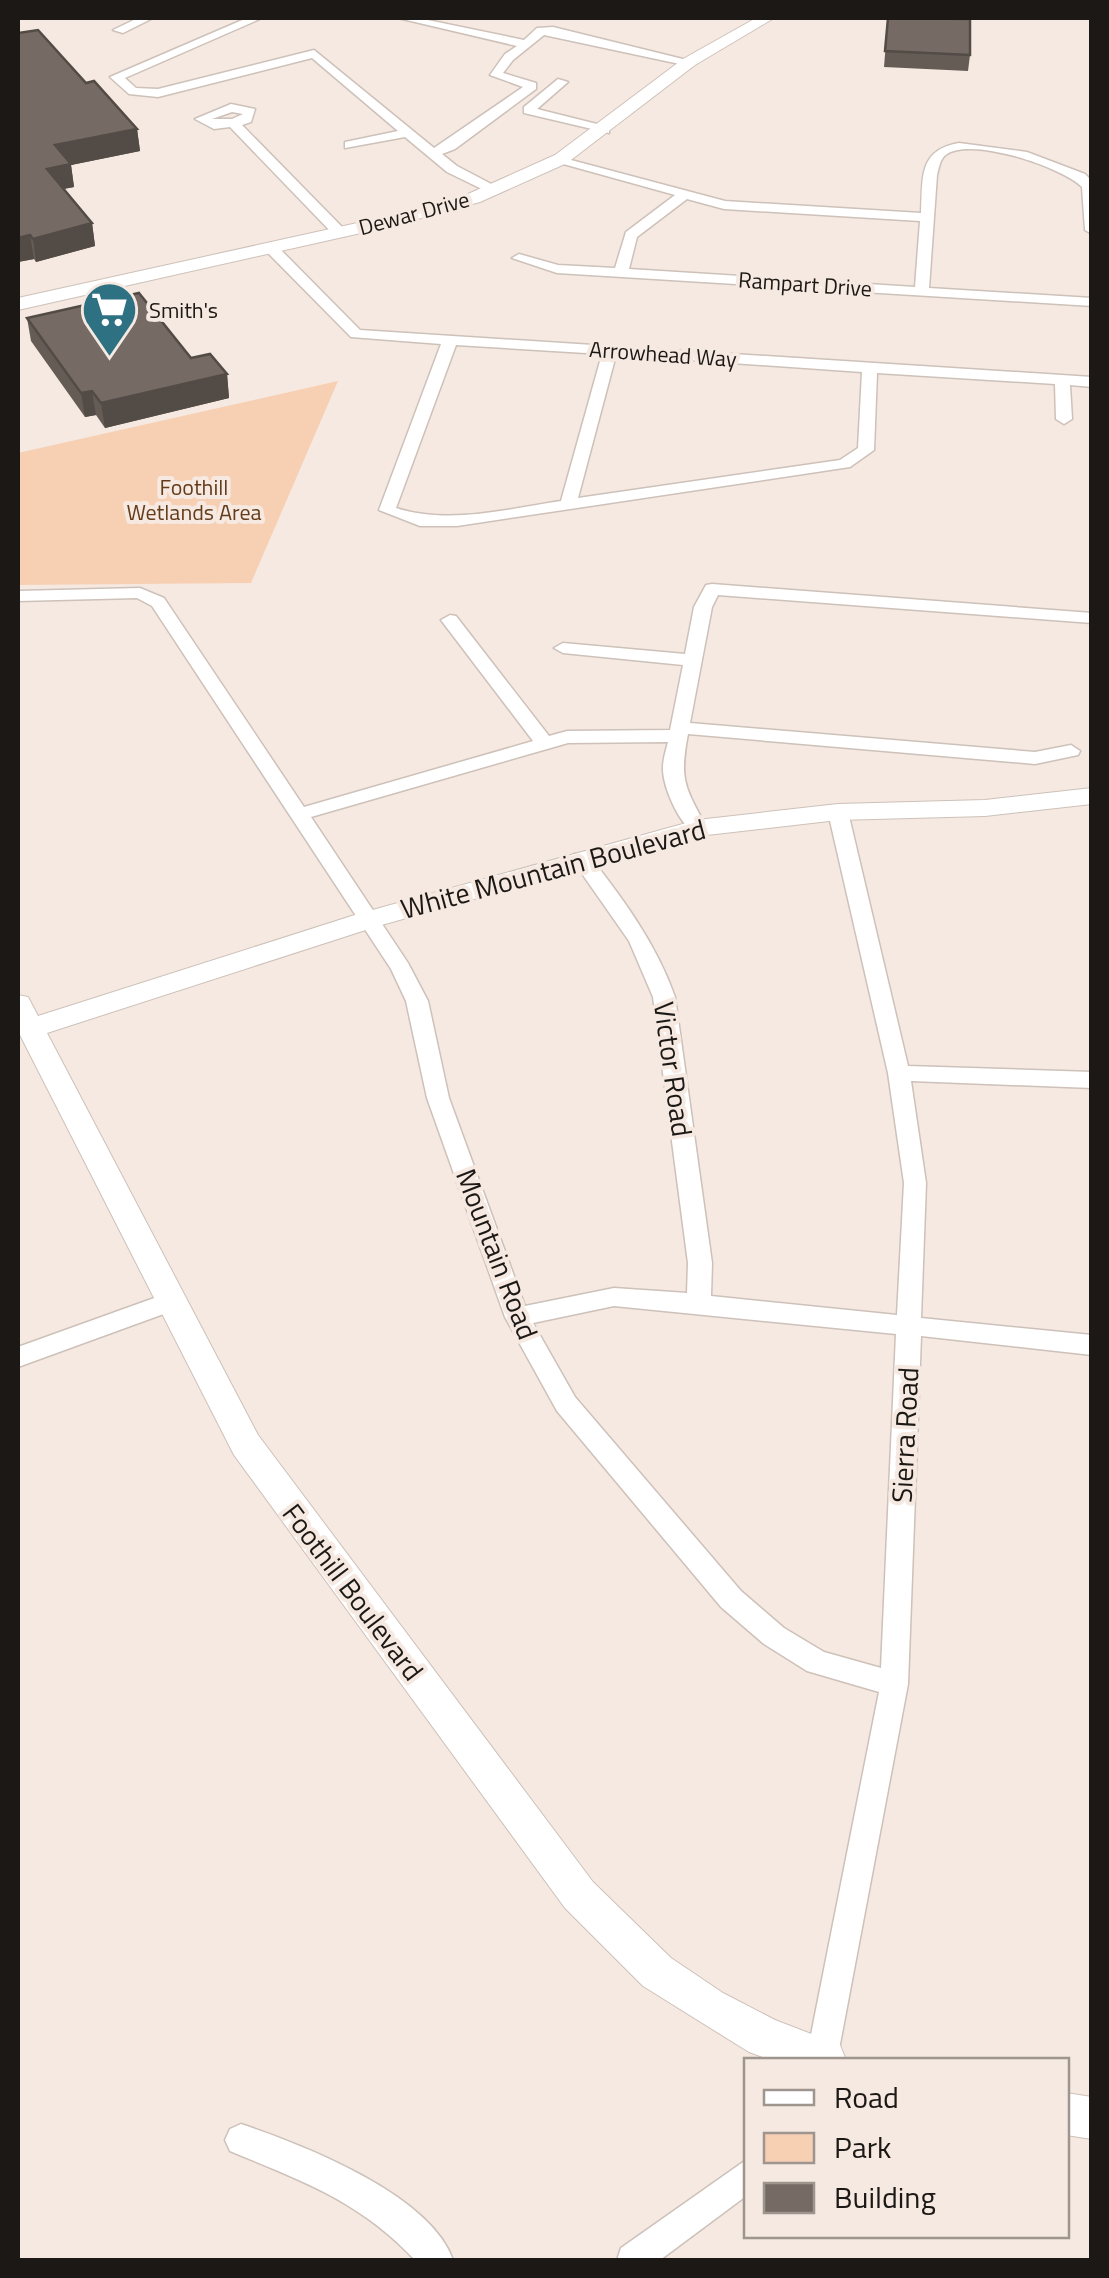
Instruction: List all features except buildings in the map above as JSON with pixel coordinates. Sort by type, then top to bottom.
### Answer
[{"type":"street","points":[[119,30],[148,18]]},
{"type":"street","points":[[256,18],[116,76],[132,91],[158,93],[314,54],[457,173],[492,190]]},
{"type":"street","points":[[404,18],[527,44]]},
{"type":"street","name":"Dewar Drive","points":[[18,304],[340,233],[492,190],[561,159],[689,62],[766,18]]},
{"type":"street","points":[[434,154],[532,86],[497,76],[541,31],[689,62]]},
{"type":"street","points":[[562,82],[528,110],[604,130]]},
{"type":"street","points":[[232,123],[340,233]]},
{"type":"street","points":[[350,145],[408,132]]},
{"type":"street","points":[[922,292],[926,218],[936,156],[946,149],[966,146],[1063,166],[1084,178],[1092,230]]},
{"type":"street","points":[[561,159],[724,205],[926,218]]},
{"type":"street","points":[[621,273],[631,234],[684,195]]},
{"type":"street","name":"Arrowhead Way","points":[[271,248],[356,334],[1092,382]]},
{"type":"street","name":"Rampart Drive","points":[[519,258],[557,269],[1092,302]]},
{"type":"street","points":[[450,340],[387,510],[400,517],[457,521],[859,458],[866,450],[870,368]]},
{"type":"street","points":[[568,504],[610,351]]},
{"type":"street","points":[[1062,380],[1064,419]]},
{"type":"street","points":[[696,828],[675,786],[672,769],[692,660],[712,589],[1092,618]]},
{"type":"street","name":"Mountain Road","points":[[18,596],[154,596],[368,920],[417,1001],[438,1098],[517,1317],[566,1404],[732,1599],[774,1636],[818,1662],[894,1684]]},
{"type":"street","points":[[450,620],[544,742]]},
{"type":"street","points":[[563,648],[692,660]]},
{"type":"street","points":[[298,815],[544,742],[580,736],[678,732],[1035,758],[1071,751]]},
{"type":"street","name":"White Mountain Boulevard","points":[[24,1016],[696,828],[838,812],[986,808],[1092,796]]},
{"type":"street","name":"Sierra Road","points":[[824,2058],[894,1684],[915,1183],[898,1073],[838,812]]},
{"type":"street","name":"Victor Road","points":[[580,858],[636,930],[654,962],[664,998],[700,1263],[699,1304]]},
{"type":"street","name":"Foothill Boulevard","points":[[24,1016],[246,1446],[578,1896],[657,1972],[708,2007],[764,2037],[819,2058]]},
{"type":"street","points":[[898,1073],[1092,1080]]},
{"type":"street","points":[[517,1317],[614,1298],[1092,1345]]},
{"type":"street","points":[[18,1356],[171,1301]]},
{"type":"street","points":[[241,2140],[337,2176],[375,2201],[437,2260]]},
{"type":"street","points":[[633,2260],[744,2177]]},
{"type":"green space","name":"Foothill Wetlands Area","points":[[338,381],[251,583],[18,585],[18,453]]},
{"type":"place","name":"Smith's","points":[[110,359]]}]
